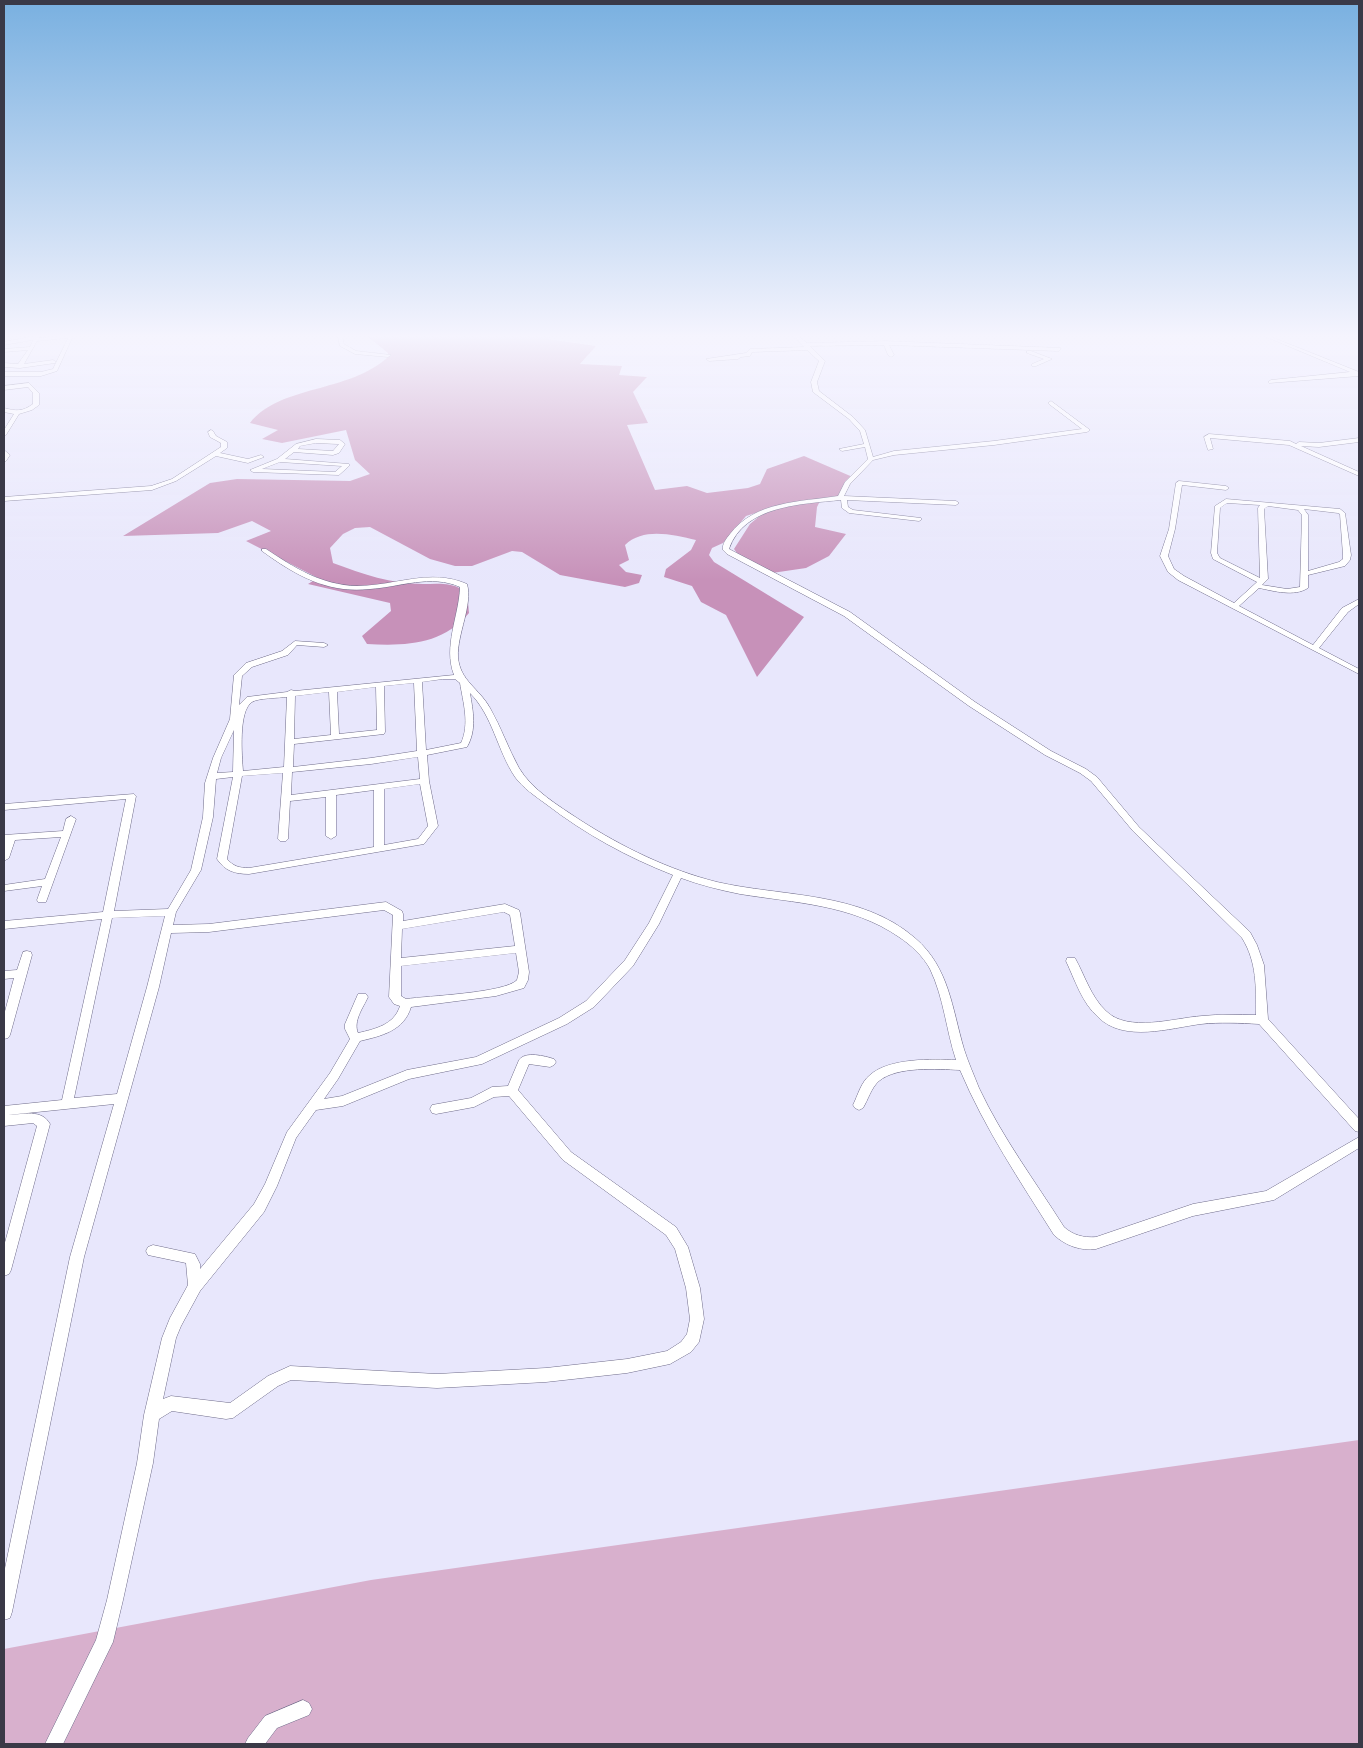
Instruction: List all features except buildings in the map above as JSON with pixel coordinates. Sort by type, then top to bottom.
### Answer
[{"type":"street","points":[[4,434],[14,418]]},
{"type":"street","points":[[850,418],[863,430],[871,459]]},
{"type":"street","points":[[920,519],[851,512],[845,508],[842,498],[847,484],[871,459],[894,453],[994,443],[1087,430],[1070,418]]},
{"type":"street","points":[[4,422],[12,421]]},
{"type":"street","points":[[4,499],[152,488],[174,480],[204,459],[224,448],[225,444],[213,437],[211,432]]},
{"type":"street","points":[[1210,449],[1207,437],[1209,436],[1318,445],[1359,440]]},
{"type":"street","points":[[253,470],[279,460],[298,445],[316,441],[342,444],[337,452],[333,453],[293,450]]},
{"type":"street","points":[[1290,443],[1359,474]]},
{"type":"street","points":[[842,449],[867,445]]},
{"type":"street","points":[[4,452],[7,455],[4,460]]},
{"type":"street","points":[[215,454],[248,461],[261,457]]},
{"type":"street","points":[[248,461],[244,468],[253,470],[338,474],[347,465],[279,460]]},
{"type":"street","points":[[1226,488],[1179,483],[1172,529],[1164,556],[1171,570],[1359,672]]},
{"type":"street","points":[[956,503],[842,498],[787,506],[753,515],[743,522],[725,549],[760,571],[792,584],[847,614],[972,704],[1094,779],[1136,829],[1198,887],[1253,944],[1261,977],[1262,1020],[1359,1127]]},
{"type":"street","points":[[1294,507],[1304,511],[1305,516],[1304,574],[1304,588],[1297,591],[1260,584],[1217,559],[1214,553],[1217,507],[1226,501],[1331,509],[1343,514],[1346,560],[1342,564],[1304,574]]},
{"type":"street","points":[[1235,606],[1264,579],[1262,508],[1267,504]]},
{"type":"street","points":[[264,550],[298,575],[320,583],[358,588],[444,578],[464,586],[464,597],[454,638],[455,665],[458,674],[481,698],[520,778],[576,822],[678,874],[740,890],[839,904],[867,914],[909,938],[923,950],[941,979],[963,1065],[995,1130],[1059,1231],[1068,1239],[1080,1243],[1096,1243],[1193,1210],[1269,1196],[1359,1142]]},
{"type":"street","points":[[1315,648],[1345,610],[1359,601]]},
{"type":"street","points":[[4,1612],[77,1257],[169,929],[171,912],[196,870],[208,817],[210,783],[217,758],[232,723],[238,675],[249,665],[283,653],[296,642],[324,645]]},
{"type":"street","points":[[264,651],[283,653]]},
{"type":"street","points":[[418,681],[424,781],[433,826],[422,842],[249,871],[236,871],[227,866],[222,859],[238,774],[238,724],[243,706],[250,698],[291,692],[418,681],[443,676],[464,681]]},
{"type":"street","points":[[213,776],[422,754],[464,745],[468,739],[470,728],[464,681]]},
{"type":"street","points":[[290,742],[381,732],[380,684]]},
{"type":"street","points":[[333,689],[335,737]]},
{"type":"street","points":[[283,838],[289,769],[291,692]]},
{"type":"street","points":[[286,799],[424,781]]},
{"type":"street","points":[[378,787],[379,849]]},
{"type":"street","points":[[330,836],[331,793]]},
{"type":"street","points":[[4,807],[131,796],[108,915],[67,1104]]},
{"type":"street","points":[[42,900],[71,820]]},
{"type":"street","points":[[4,858],[7,838],[59,833],[66,835]]},
{"type":"street","points":[[311,1106],[343,1101],[407,1075],[478,1061],[563,1021],[590,1004],[623,970],[654,924],[678,874]]},
{"type":"street","points":[[4,888],[48,884]]},
{"type":"street","points":[[169,929],[209,928],[386,906],[398,914],[397,926],[395,997],[398,1001],[406,1003],[501,991],[519,986],[523,980],[524,972],[514,913],[505,908],[397,926]]},
{"type":"street","points":[[4,925],[108,915],[171,912]]},
{"type":"street","points":[[396,963],[520,949]]},
{"type":"street","points":[[4,1035],[27,955]]},
{"type":"street","points":[[1071,961],[1098,1010],[1108,1021],[1115,1024],[1133,1027],[1202,1020],[1262,1020]]},
{"type":"street","points":[[4,974],[21,973]]},
{"type":"street","points":[[356,1038],[350,1032],[350,1027],[362,997]]},
{"type":"street","points":[[54,1744],[104,1642],[116,1600],[169,1338],[195,1286],[258,1208],[271,1186],[291,1136],[334,1076],[356,1038],[390,1028],[402,1018],[406,1003]]},
{"type":"street","points":[[512,1091],[518,1080],[520,1068],[526,1060],[550,1062]]},
{"type":"street","points":[[859,1106],[872,1080],[884,1073],[919,1064],[963,1065]]},
{"type":"street","points":[[436,1109],[474,1102],[492,1092],[512,1091]]},
{"type":"street","points":[[152,1415],[171,1403],[226,1411],[232,1410],[273,1381],[290,1373],[338,1378],[437,1381],[546,1375],[627,1366],[670,1357],[686,1347],[694,1337],[697,1319],[693,1288],[681,1247],[671,1231],[568,1156],[512,1091]]},
{"type":"street","points":[[4,1111],[122,1098]]},
{"type":"street","points":[[4,1121],[35,1118],[44,1124],[4,1270]]},
{"type":"street","points":[[153,1251],[190,1258],[193,1264],[195,1286]]},
{"type":"street","points":[[254,1744],[271,1722],[303,1708]]},
{"type":"shaded area","points":[[256,418],[645,418],[648,423],[627,425],[655,490],[687,486],[707,493],[748,488],[760,484],[767,469],[804,456],[855,478],[839,498],[820,501],[817,507],[815,527],[846,534],[829,556],[806,568],[772,573],[739,556],[734,549],[750,524],[768,509],[746,516],[723,543],[712,548],[709,555],[714,562],[804,617],[757,677],[726,615],[701,602],[692,586],[664,577],[666,569],[691,550],[696,540],[659,534],[641,536],[625,545],[629,560],[619,565],[626,572],[642,575],[639,583],[625,587],[560,575],[522,552],[512,551],[472,566],[455,566],[430,559],[370,527],[355,528],[343,534],[330,548],[333,563],[388,580],[411,584],[452,585],[464,591],[468,603],[469,613],[447,632],[435,637],[409,644],[367,644],[362,636],[391,611],[390,603],[308,584],[318,578],[246,541],[271,531],[252,521],[218,533],[123,536],[210,483],[237,479],[350,481],[370,474],[355,460],[346,430],[282,443],[262,439],[278,430],[250,423]]},
{"type":"shaded area","points":[[1359,1440],[1359,1744],[4,1744],[4,1649],[371,1580]]}]
